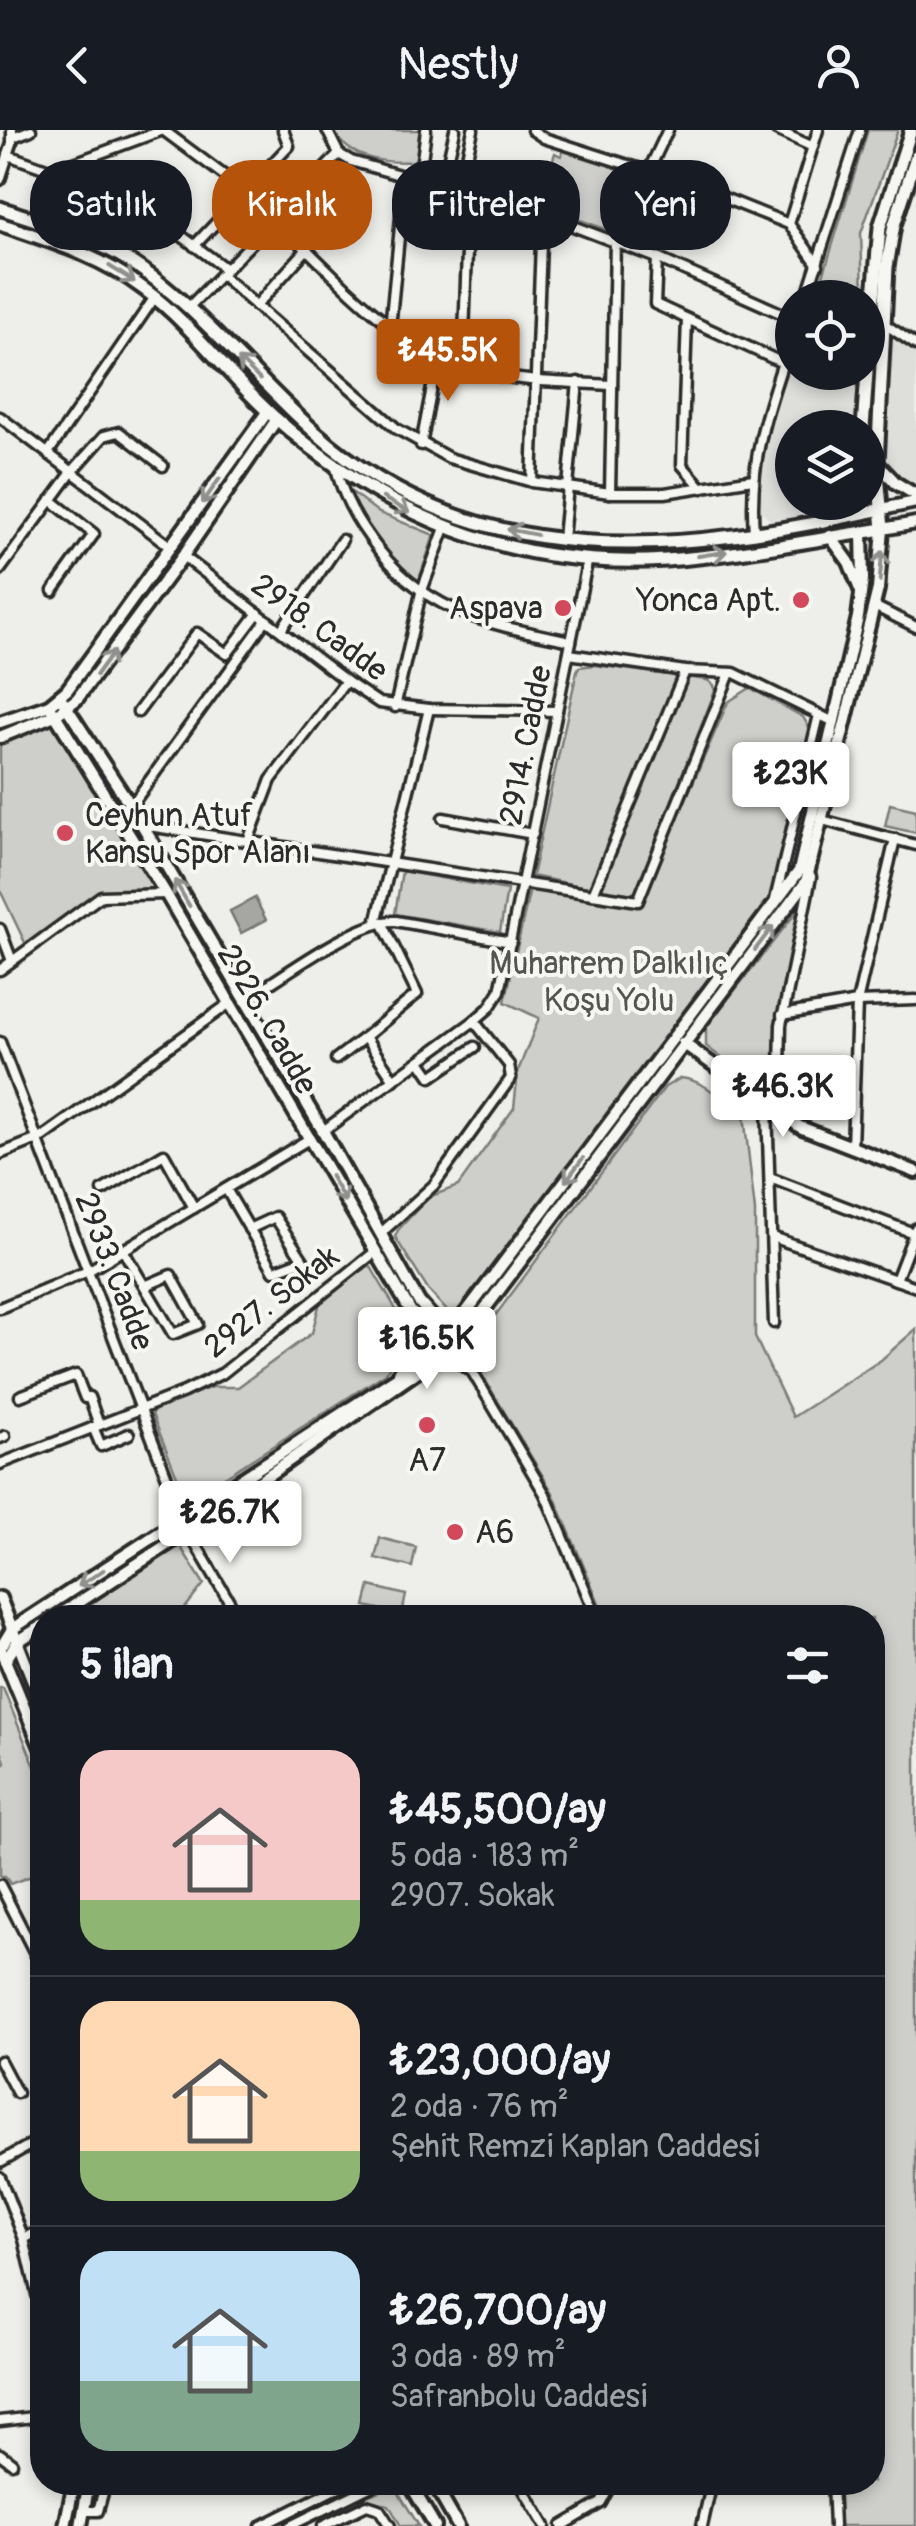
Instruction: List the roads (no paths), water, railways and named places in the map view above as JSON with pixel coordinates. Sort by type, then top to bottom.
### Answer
[{"type":"main road","points":[[873,280],[883,212],[911,130]]},
{"type":"main road","points":[[885,301],[890,246],[916,157]]},
{"type":"main road","points":[[0,208],[72,232],[110,250],[155,279],[326,442],[408,496],[473,521],[563,539],[653,545],[754,532],[808,520]]},
{"type":"main road","points":[[0,224],[105,264],[154,297],[272,415],[336,468],[401,508],[445,528],[508,545],[588,558],[668,560],[916,523]]},
{"type":"main road","points":[[0,737],[53,709],[283,402]]},
{"type":"main road","points":[[0,722],[69,707],[183,556],[272,415]]},
{"type":"main road","points":[[885,472],[916,499]]},
{"type":"main road","points":[[885,508],[916,499]]},
{"type":"main road","points":[[49,1605],[396,1378],[442,1350],[457,1346],[680,1041],[802,864],[862,595],[862,520]]},
{"type":"main road","points":[[75,1605],[188,1531],[442,1350],[448,1335],[802,888],[811,870],[874,606],[883,520]]},
{"type":"main road","points":[[830,536],[852,568],[862,595]]},
{"type":"main road","points":[[171,547],[183,556]]},
{"type":"main road","name":"2926. Cadde","points":[[60,697],[131,806],[424,1309],[457,1346]]},
{"type":"main road","name":"2926. Cadde","points":[[53,709],[375,1252],[414,1316],[442,1350]]},
{"type":"main road","points":[[680,1041],[779,1114],[810,1132],[916,1172]]},
{"type":"main road","points":[[309,1140],[323,1131]]},
{"type":"main road","points":[[396,1378],[409,1352],[414,1316]]},
{"type":"main road","points":[[183,1519],[188,1531]]},
{"type":"main road","points":[[0,1598],[30,1674]]},
{"type":"main road","points":[[30,1617],[12,1629],[1,1654],[30,1722]]},
{"type":"main road","points":[[1,1654],[30,1634]]},
{"type":"main road","points":[[65,2526],[71,2495]]},
{"type":"main road","points":[[81,2526],[87,2495]]},
{"type":"main road","points":[[417,2495],[435,2526]]},
{"type":"main road","points":[[440,2495],[458,2526]]},
{"type":"street","points":[[0,180],[12,133],[31,130]]},
{"type":"street","points":[[83,160],[163,130],[212,167]]},
{"type":"street","points":[[275,160],[289,146],[282,130]]},
{"type":"street","points":[[327,130],[339,154],[392,172]]},
{"type":"street","points":[[422,160],[426,130]]},
{"type":"street","points":[[448,160],[455,130]]},
{"type":"street","points":[[466,160],[473,130]]},
{"type":"street","points":[[653,160],[668,130]]},
{"type":"street","points":[[776,130],[812,147]]},
{"type":"street","points":[[789,224],[818,130]]},
{"type":"street","points":[[812,280],[860,130]]},
{"type":"street","points":[[535,133],[615,160]]},
{"type":"street","points":[[333,160],[339,154]]},
{"type":"street","points":[[8,156],[30,163]]},
{"type":"street","points":[[731,201],[789,224],[818,265]]},
{"type":"street","points":[[212,226],[194,246],[256,306],[397,429],[421,445],[489,472],[610,493],[664,492],[753,479]]},
{"type":"street","points":[[187,309],[245,250]]},
{"type":"street","points":[[256,306],[306,250]]},
{"type":"street","points":[[308,250],[390,328],[438,356],[501,376],[612,385]]},
{"type":"street","points":[[390,328],[398,250]]},
{"type":"street","points":[[463,366],[468,250]]},
{"type":"street","points":[[532,482],[541,250]]},
{"type":"street","points":[[610,493],[615,250]]},
{"type":"street","points":[[637,250],[775,310]]},
{"type":"street","points":[[657,258],[655,304],[775,359]]},
{"type":"street","points":[[48,453],[154,297]]},
{"type":"street","points":[[686,318],[682,465],[702,488]]},
{"type":"street","points":[[885,324],[916,344]]},
{"type":"street","points":[[421,445],[438,356]]},
{"type":"street","points":[[563,539],[578,382]]},
{"type":"street","points":[[754,532],[753,479],[775,387]]},
{"type":"street","points":[[0,417],[171,547]]},
{"type":"street","points":[[0,570],[72,472],[104,436],[117,432],[163,466]]},
{"type":"street","points":[[336,468],[345,498],[372,540],[399,574],[422,592],[476,620],[572,640]]},
{"type":"street","points":[[52,500],[94,534],[53,591]]},
{"type":"street","points":[[394,706],[422,592],[445,528]]},
{"type":"street","points":[[281,630],[342,540]]},
{"type":"street","name":"2918. Cadde","points":[[183,556],[374,700],[429,709],[557,710]]},
{"type":"street","name":"2914. Cadde","points":[[323,1131],[474,1021],[500,991],[588,558]]},
{"type":"street","points":[[874,606],[916,627]]},
{"type":"street","points":[[138,712],[197,633],[227,654],[258,613]]},
{"type":"street","points":[[131,806],[266,620]]},
{"type":"street","points":[[569,654],[730,673],[750,679],[834,722]]},
{"type":"street","points":[[593,894],[685,670]]},
{"type":"street","points":[[142,826],[638,902],[730,673]]},
{"type":"street","points":[[248,841],[271,780],[346,681]]},
{"type":"street","points":[[336,1059],[417,994],[379,922],[429,709]]},
{"type":"street","points":[[774,904],[820,714]]},
{"type":"street","points":[[443,818],[533,834]]},
{"type":"street","points":[[822,820],[916,845]]},
{"type":"street","points":[[852,1148],[857,1002],[895,839]]},
{"type":"street","points":[[779,1114],[782,1015],[806,915],[811,870]]},
{"type":"street","points":[[0,970],[101,896],[166,894]]},
{"type":"street","points":[[245,1000],[360,929],[379,922],[396,921],[511,942]]},
{"type":"street","points":[[1,935],[12,960]]},
{"type":"street","points":[[782,1015],[857,1002],[916,1000]]},
{"type":"street","points":[[0,1154],[38,1140],[230,1003]]},
{"type":"street","points":[[381,1233],[428,1191],[511,1078],[510,1067],[474,1021]]},
{"type":"street","points":[[364,1037],[394,1080]]},
{"type":"street","name":"2933. Cadde","points":[[0,1042],[183,1519]]},
{"type":"street","points":[[420,1061],[431,1077],[475,1047]]},
{"type":"street","points":[[768,1105],[774,1323]]},
{"type":"street","points":[[0,1308],[88,1270],[309,1140]]},
{"type":"street","points":[[103,1190],[164,1154],[194,1208]]},
{"type":"street","points":[[770,1178],[915,1232],[896,1280]]},
{"type":"street","points":[[226,1189],[274,1271],[303,1260],[274,1216],[250,1229]]},
{"type":"street","points":[[772,1236],[916,1287]]},
{"type":"street","points":[[123,1250],[173,1334],[198,1324],[171,1275],[145,1286]]},
{"type":"street","name":"2927. Sokak","points":[[0,1464],[223,1373],[375,1252]]},
{"type":"street","points":[[457,1346],[545,1494],[592,1605]]},
{"type":"street","points":[[442,1350],[475,1374]]},
{"type":"street","points":[[20,1396],[76,1374],[85,1398],[89,1397],[101,1446],[129,1434]]},
{"type":"street","points":[[188,1531],[232,1605]]},
{"type":"street","points":[[1,1884],[30,1943]]},
{"type":"street","points":[[0,2061],[16,2093]]},
{"type":"street","points":[[0,2162],[30,2145]]},
{"type":"street","points":[[0,2178],[30,2264]]},
{"type":"street","points":[[24,2239],[30,2236]]},
{"type":"street","points":[[0,2421],[30,2417]]},
{"type":"street","points":[[0,2454],[12,2463]]},
{"type":"street","points":[[84,2511],[98,2512],[103,2495]]},
{"type":"street","points":[[261,2526],[323,2495]]},
{"type":"street","points":[[290,2526],[353,2495]]},
{"type":"street","points":[[527,2495],[545,2526]]},
{"type":"street","points":[[562,2526],[600,2503],[605,2495]]},
{"type":"street","points":[[702,2526],[709,2495]]},
{"type":"street","points":[[833,2495],[834,2526]]},
{"type":"street","points":[[323,2526],[367,2504],[379,2509],[390,2526]]},
{"type":"place","name":"Yonca Apt.","points":[[801,600]]},
{"type":"place","name":"Aspava","points":[[563,608]]},
{"type":"place","name":"Ceyhun Atuf Kansu Spor Alanı","points":[[65,833]]},
{"type":"place","name":"A7","points":[[427,1425]]},
{"type":"place","name":"A6","points":[[455,1532]]},
{"type":"park label","name":"Muharrem Dalkılıç Koşu Yolu","points":[[609,982]]}]
